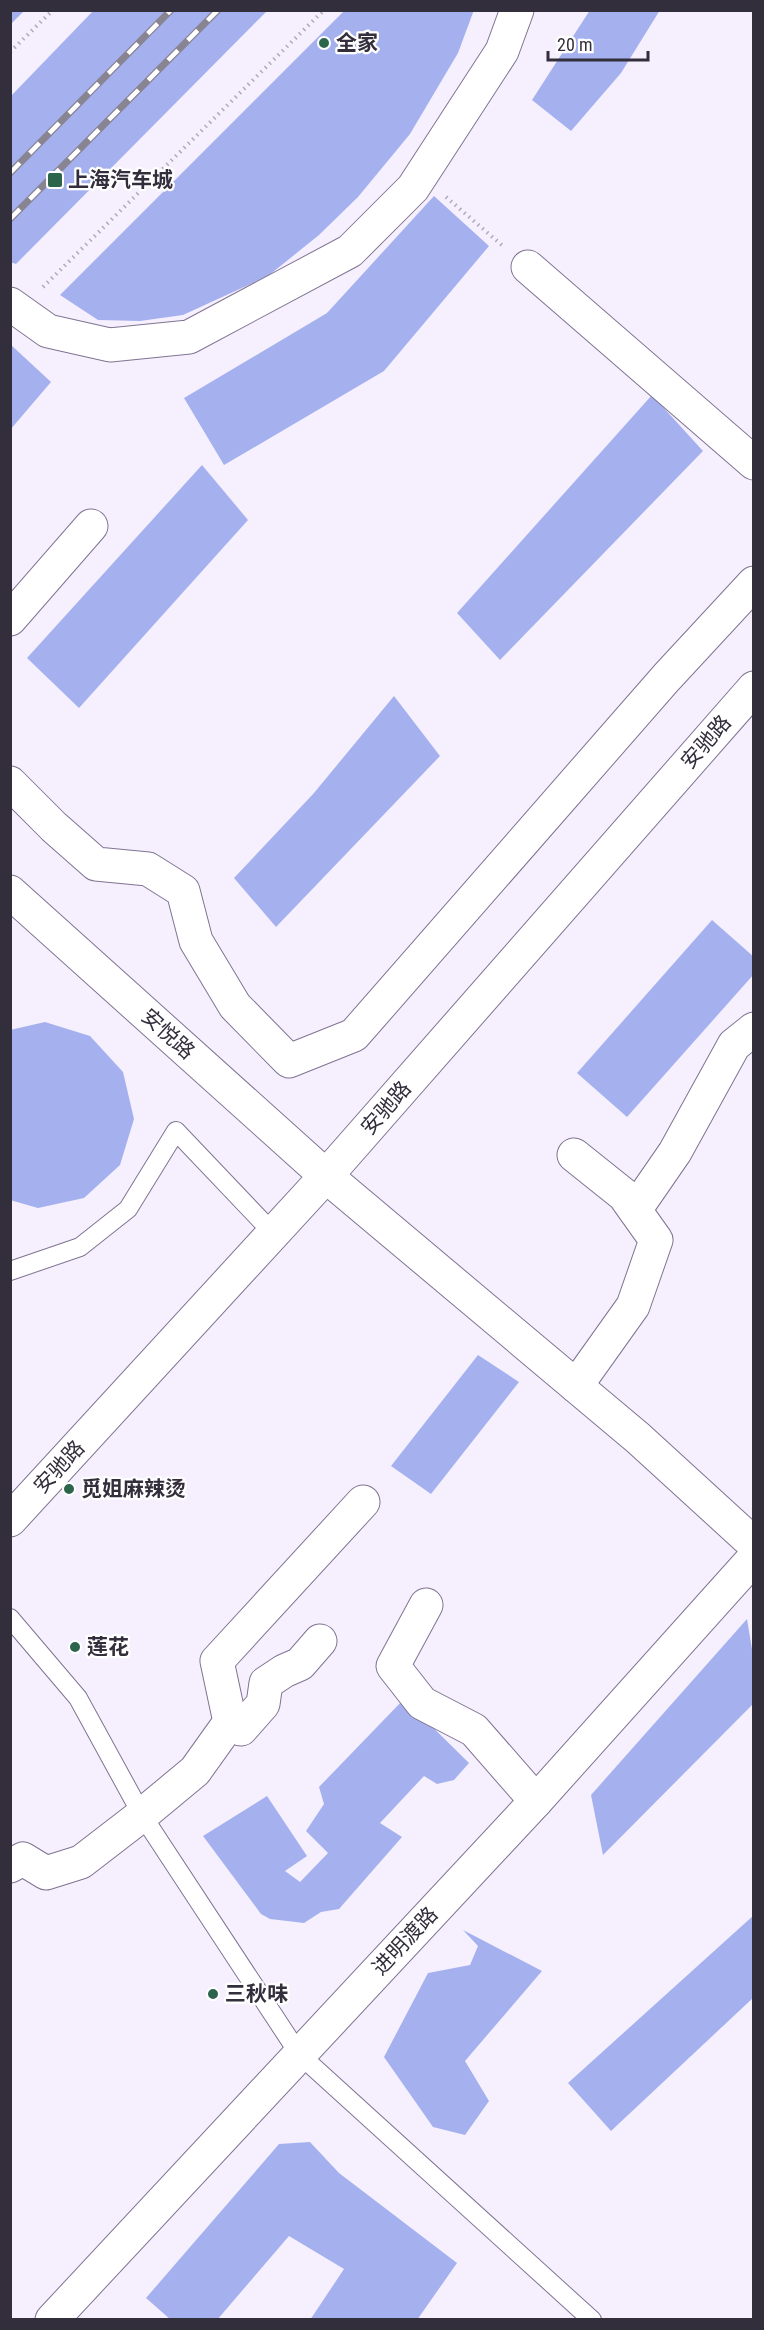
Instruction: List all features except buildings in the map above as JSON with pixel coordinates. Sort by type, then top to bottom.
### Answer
[{"type":"street","points":[[13,308],[48,331],[110,345],[189,337],[350,250],[413,188],[502,51],[517,10]]},
{"type":"street","points":[[528,267],[753,463]]},
{"type":"street","points":[[10,619],[91,526]]},
{"type":"street","points":[[10,783],[54,827],[96,864],[148,869],[183,891],[196,940],[235,1006],[289,1060],[354,1035],[666,678],[753,584]]},
{"type":"street","name":"安驰路","points":[[10,1520],[326,1176],[753,687]]},
{"type":"street","name":"安悦路","points":[[10,892],[326,1176],[638,1438],[753,1544]]},
{"type":"street","points":[[635,1210],[675,1152],[734,1045],[753,1029]]},
{"type":"street","points":[[574,1155],[624,1195],[656,1240],[633,1305],[576,1386]]},
{"type":"street","points":[[320,1641],[300,1664],[266,1683],[263,1704],[241,1729],[230,1722],[216,1661],[363,1502]]},
{"type":"street","name":"进明渡路","points":[[52,2319],[536,1801],[753,1558]]},
{"type":"street","points":[[426,1605],[393,1666],[422,1702],[474,1730],[536,1801]]},
{"type":"street","points":[[10,1866],[23,1859],[46,1873],[81,1862],[195,1771],[230,1722]]},
{"type":"lane","points":[[10,1271],[80,1248],[128,1209],[176,1131],[274,1234]]},
{"type":"lane","points":[[10,1618],[78,1698],[142,1815],[299,2054],[592,2319]]},
{"type":"path","points":[[10,52],[53,10]]},
{"type":"path","points":[[13,308],[324,10]]},
{"type":"path","points":[[421,175],[528,267]]},
{"type":"railway","points":[[10,173],[171,10]]},
{"type":"railway","points":[[10,219],[218,10]]},
{"type":"place","name":"全家","points":[[324,43]]},
{"type":"place","name":"上海汽车城","points":[[55,180]]},
{"type":"place","name":"觅姐麻辣烫","points":[[69,1489]]},
{"type":"place","name":"莲花","points":[[75,1647]]},
{"type":"place","name":"三秋味","points":[[213,1994]]}]
